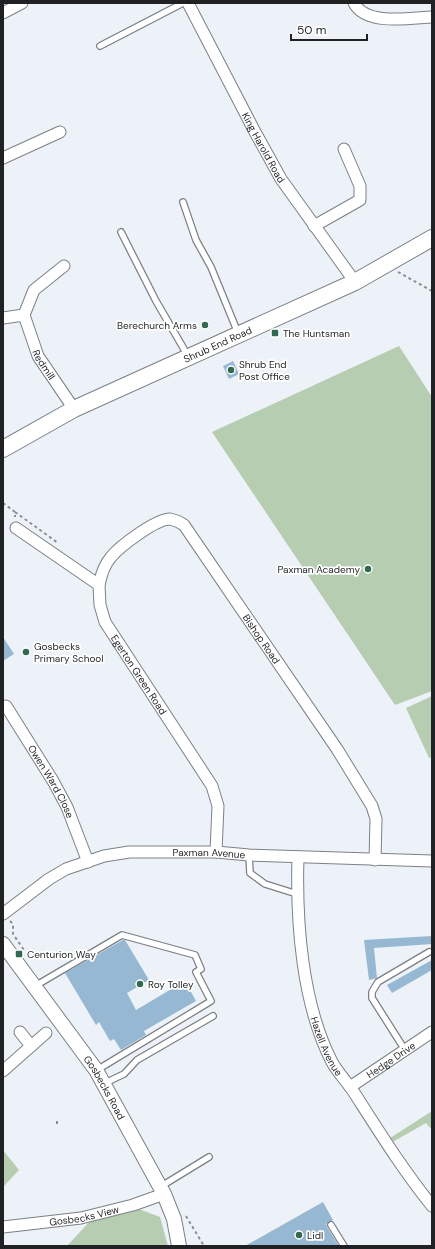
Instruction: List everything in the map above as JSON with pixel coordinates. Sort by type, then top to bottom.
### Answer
[{"type":"main road","name":"Shrub End Road","points":[[3,449],[74,409],[239,336],[355,282],[432,238]]},
{"type":"street","points":[[3,13],[22,3]]},
{"type":"street","name":"King Harold Road","points":[[188,3],[281,179],[355,282]]},
{"type":"street","points":[[354,3],[356,8],[366,15],[386,19],[432,17]]},
{"type":"street","points":[[3,158],[60,132]]},
{"type":"street","points":[[314,226],[360,200],[360,186],[344,149]]},
{"type":"street","points":[[3,318],[24,315],[34,290],[64,266]]},
{"type":"street","name":"Redmill","points":[[24,315],[38,356],[74,409]]},
{"type":"street","name":"Bishop Road","points":[[98,585],[101,574],[110,558],[133,538],[160,521],[169,519],[184,525],[337,749],[372,806],[376,819],[375,860]]},
{"type":"street","points":[[16,528],[98,585]]},
{"type":"street","name":"Egerton Green Road","points":[[98,585],[100,605],[105,622],[212,786],[216,795],[218,806],[216,852]]},
{"type":"street","name":"Owen Ward Close","points":[[6,706],[54,781],[67,807],[88,862]]},
{"type":"street","name":"Paxman Avenue","points":[[3,914],[49,879],[66,869],[129,852],[216,852],[248,855],[432,861]]},
{"type":"street","name":"Hazell Avenue","points":[[298,857],[297,894],[302,962],[318,1026],[332,1063],[350,1087],[400,1166],[432,1206]]},
{"type":"street","name":"Gosbecks Road","points":[[3,944],[96,1070],[162,1191],[174,1219],[179,1246]]},
{"type":"street","points":[[20,1032],[31,1046]]},
{"type":"street","name":"Hedge Drive","points":[[350,1087],[432,1032]]},
{"type":"street","points":[[3,1071],[46,1033]]},
{"type":"street","name":"Gosbecks View","points":[[3,1227],[81,1218],[132,1205],[162,1191]]},
{"type":"lane","points":[[100,46],[184,3]]},
{"type":"lane","points":[[183,202],[196,240],[211,267],[239,336]]},
{"type":"lane","points":[[121,232],[156,301],[190,358]]},
{"type":"lane","points":[[248,855],[250,873],[265,884],[297,894]]},
{"type":"lane","points":[[34,986],[122,936],[195,955],[201,969],[196,972],[211,1001],[96,1070]]},
{"type":"lane","points":[[405,1050],[372,998],[372,992],[378,982],[429,952]]},
{"type":"lane","points":[[104,1084],[124,1074],[137,1060],[213,1016]]},
{"type":"lane","points":[[162,1191],[209,1157]]},
{"type":"lane","points":[[331,1225],[344,1246]]},
{"type":"path","points":[[385,264],[432,292]]},
{"type":"path","points":[[3,503],[15,512],[16,528]]},
{"type":"green space","name":"Paxman Academy","points":[[399,346],[432,397],[432,691],[395,705],[212,432]]},
{"type":"green space","points":[[432,696],[432,757],[429,758],[406,708]]},
{"type":"green space","points":[[432,1111],[432,1130],[426,1123],[389,1144],[387,1140]]},
{"type":"green space","points":[[3,1150],[19,1170],[3,1187]]},
{"type":"green space","points":[[139,1209],[160,1217],[168,1246],[67,1246],[92,1219]]},
{"type":"building","name":"Shrub End Post Office","points":[[233,361],[239,374],[229,379],[223,366]]},
{"type":"building","points":[[3,637],[14,654],[3,661]]},
{"type":"building","points":[[432,936],[432,944],[374,948],[377,978],[369,980],[364,940]]},
{"type":"building","points":[[125,940],[149,980],[127,993],[136,1010],[185,981],[196,1001],[144,1031],[146,1035],[121,1050],[114,1039],[110,1041],[99,1022],[96,1025],[65,973]]},
{"type":"building","points":[[432,960],[432,970],[392,993],[387,985]]},
{"type":"building","name":"Lidl","points":[[323,1202],[333,1220],[326,1224],[327,1227],[339,1246],[245,1246]]},
{"type":"place","name":"Berechurch Arms","points":[[205,325]]},
{"type":"place","name":"The Huntsman","points":[[275,333]]},
{"type":"place","name":"Shrub End Post Office","points":[[231,370]]},
{"type":"place","name":"Paxman Academy","points":[[368,569]]},
{"type":"place","name":"Gosbecks Primary School","points":[[26,652]]},
{"type":"place","name":"Centurion Way","points":[[19,954]]},
{"type":"place","name":"Roy Tolley","points":[[140,984]]},
{"type":"place","name":"Lidl","points":[[299,1235]]}]
